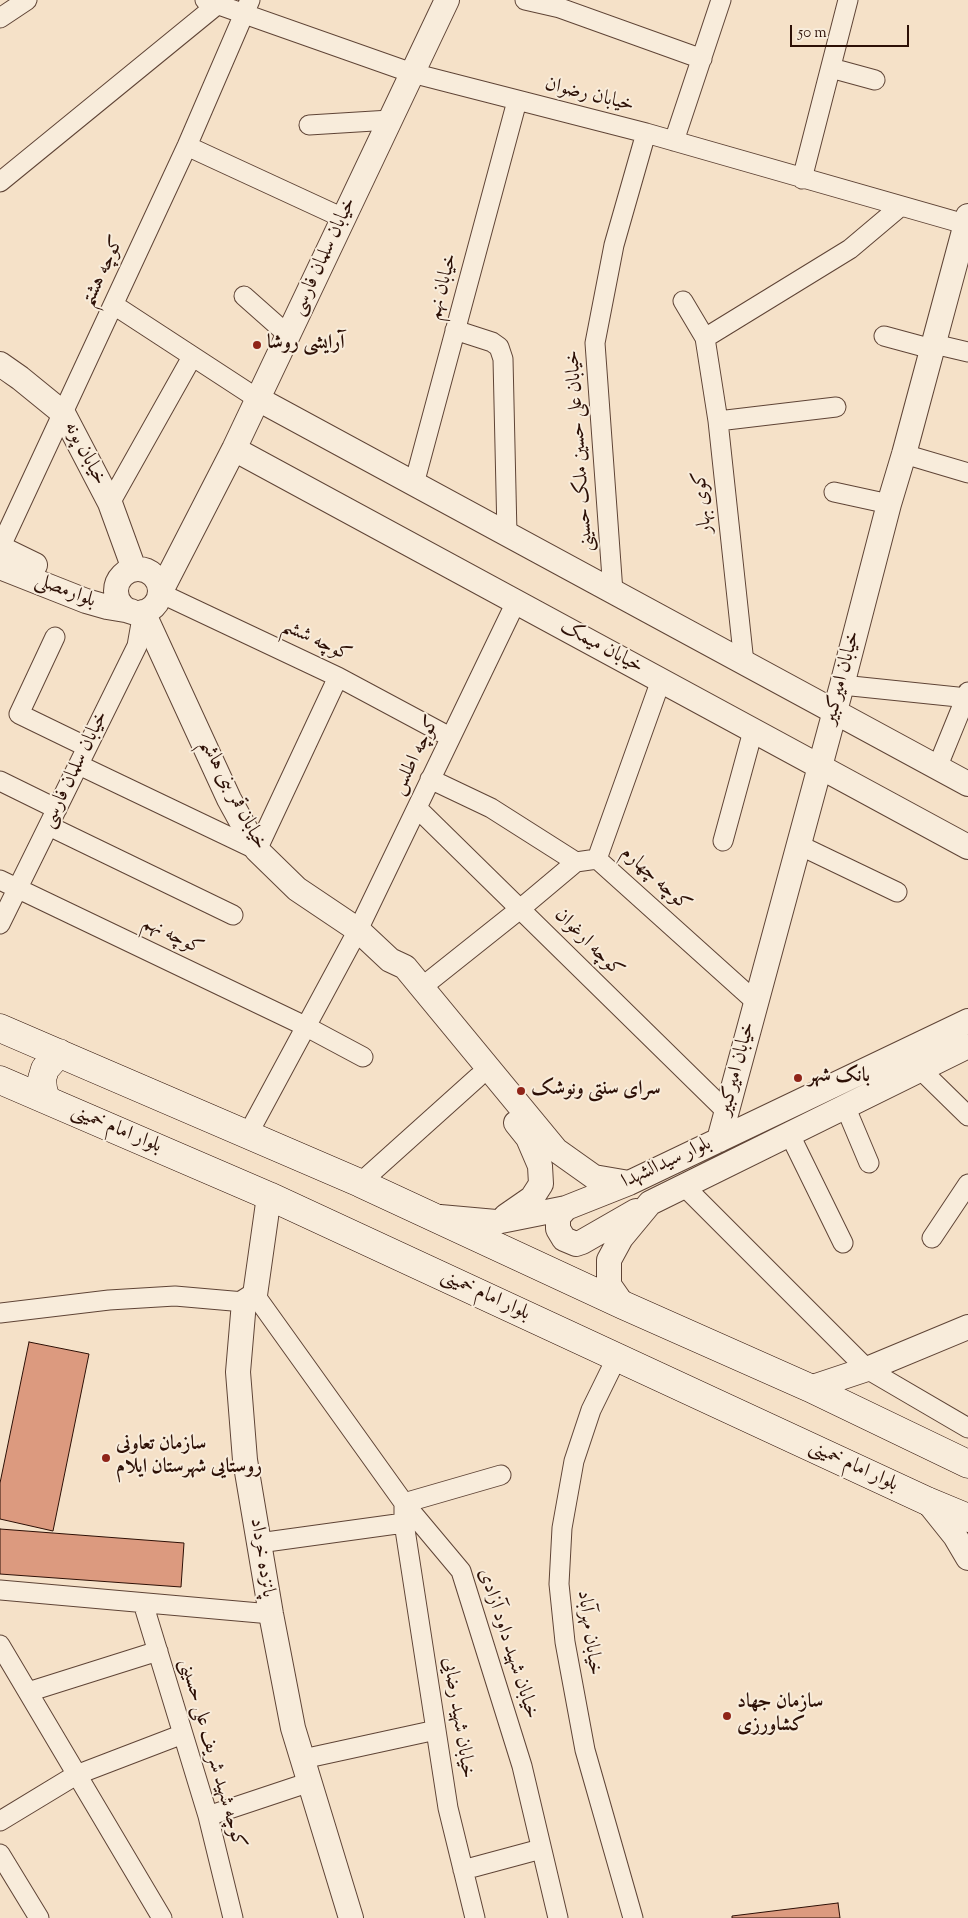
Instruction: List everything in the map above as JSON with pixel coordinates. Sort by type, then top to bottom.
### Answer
[{"type":"main road","points":[[0,1028],[360,1183],[622,1305],[810,1388],[968,1464]]},
{"type":"main road","points":[[46,1100],[42,1079],[45,1069],[59,1053]]},
{"type":"main road","name":"بلوار امام خمینی","points":[[0,1080],[268,1196],[927,1501],[968,1518]]},
{"type":"street","points":[[1,27],[27,0]]},
{"type":"street","name":"خیابان سلمان فارسی","points":[[160,594],[234,449],[447,0]]},
{"type":"street","points":[[525,0],[558,4],[702,59]]},
{"type":"street","points":[[674,142],[721,0]]},
{"type":"street","points":[[802,179],[848,0]]},
{"type":"street","points":[[0,182],[212,2]]},
{"type":"street","name":"خیابان رضوان","points":[[212,2],[247,7],[412,73],[646,134],[802,179],[967,222]]},
{"type":"street","name":"کوچه هشتم","points":[[0,548],[114,305],[247,7]]},
{"type":"street","points":[[831,68],[875,80]]},
{"type":"street","name":"خیابان نهم","points":[[414,484],[517,101]]},
{"type":"street","points":[[309,125],[390,120]]},
{"type":"street","name":"خیابان علی حسین ملک حسینی","points":[[613,592],[595,342],[614,246],[646,134]]},
{"type":"street","points":[[186,146],[344,218]]},
{"type":"street","points":[[704,338],[850,249],[901,206]]},
{"type":"street","name":"خیابان امیرکبیر","points":[[719,1140],[889,504],[967,222]]},
{"type":"street","points":[[244,296],[288,335]]},
{"type":"street","name":"کوی بهار","points":[[683,301],[704,338],[718,421],[744,663]]},
{"type":"street","points":[[114,305],[258,399],[968,784]]},
{"type":"street","points":[[455,330],[492,342],[499,347],[503,360],[507,534]]},
{"type":"street","points":[[884,336],[968,352]]},
{"type":"street","points":[[110,503],[192,357]]},
{"type":"street","name":"خیابان پونه","points":[[0,364],[62,413],[110,503],[126,576]]},
{"type":"street","points":[[718,421],[836,407]]},
{"type":"street","name":"خیابان میمک","points":[[234,449],[968,847]]},
{"type":"street","points":[[904,454],[968,474]]},
{"type":"street","points":[[834,492],[889,504]]},
{"type":"street","name":"بلوارمصلی","points":[[0,548],[86,588],[108,587],[126,576]]},
{"type":"street","name":"بلوارمصلی","points":[[0,567],[107,608],[137,612]]},
{"type":"street","points":[[146,570],[158,582],[160,594],[155,604],[137,612],[122,604],[117,594],[126,576],[146,570]]},
{"type":"street","name":"کوچه ششم","points":[[160,594],[338,677],[450,738]]},
{"type":"street","name":"کوچه اطلس","points":[[248,1134],[358,930],[516,602]]},
{"type":"street","name":"خیابان سلمان فارسی","points":[[0,924],[137,646],[137,612]]},
{"type":"street","name":"خیابان قمر بنی هاشم","points":[[137,612],[229,799],[257,850],[297,889],[358,930],[390,960],[406,967],[556,1150],[594,1177],[629,1183]]},
{"type":"street","points":[[55,637],[19,714],[87,747]]},
{"type":"street","points":[[79,765],[257,850],[338,677]]},
{"type":"street","points":[[597,859],[661,680]]},
{"type":"street","points":[[842,685],[968,696],[937,768]]},
{"type":"street","points":[[723,841],[753,731]]},
{"type":"street","points":[[422,987],[576,862],[492,808],[430,779]]},
{"type":"street","points":[[0,781],[57,809]]},
{"type":"street","name":"کوچه ارغوان","points":[[417,808],[727,1112]]},
{"type":"street","points":[[49,826],[233,915]]},
{"type":"street","points":[[799,845],[897,892]]},
{"type":"street","name":"کوچه چهارم","points":[[576,862],[597,859],[756,1002]]},
{"type":"street","name":"کوچه نهم","points":[[0,880],[305,1026],[363,1056]]},
{"type":"street","name":"خیابان قمر بنی هاشم","points":[[390,960],[396,977],[528,1138],[540,1166],[541,1184],[532,1198],[496,1222]]},
{"type":"street","name":"بلوار سیدالشهدا","points":[[434,1217],[496,1222],[566,1208],[629,1183],[968,1021]]},
{"type":"street","name":"بلوار سیدالشهدا","points":[[622,1305],[609,1285],[609,1260],[621,1238],[650,1203],[968,1046]]},
{"type":"street","points":[[920,1069],[968,1116]]},
{"type":"street","points":[[360,1183],[478,1078]]},
{"type":"street","points":[[845,1106],[869,1163]]},
{"type":"street","points":[[789,1133],[843,1243]]},
{"type":"street","points":[[932,1238],[968,1184]]},
{"type":"street","points":[[684,1185],[867,1369],[968,1428]]},
{"type":"street","name":"پانزده خرداد","points":[[268,1196],[249,1298],[238,1372],[245,1460],[271,1614],[293,1728],[351,1918]]},
{"type":"street","points":[[566,1208],[558,1217],[558,1229],[564,1239],[576,1244],[650,1203]]},
{"type":"street","points":[[0,1313],[110,1300],[175,1296],[249,1298]]},
{"type":"street","name":"خیابان شهید داود آزادی","points":[[249,1298],[404,1502],[462,1571],[522,1766],[558,1918]]},
{"type":"street","points":[[810,1388],[867,1369],[968,1326]]},
{"type":"street","name":"خیابان مهرآباد","points":[[618,1357],[591,1410],[574,1461],[562,1528],[558,1584],[565,1642],[585,1750],[632,1918]]},
{"type":"street","points":[[404,1502],[501,1475]]},
{"type":"street","points":[[927,1501],[955,1536],[968,1558]]},
{"type":"street","name":"خیابان شهید رضایی","points":[[404,1502],[404,1523],[448,1808],[475,1918]]},
{"type":"street","points":[[259,1543],[404,1523]]},
{"type":"street","points":[[0,1590],[271,1614]]},
{"type":"street","name":"کوچه شهید شریف علی حسینی","points":[[143,1602],[208,1816],[233,1918]]},
{"type":"street","points":[[0,1645],[162,1918]]},
{"type":"street","points":[[28,1692],[158,1651]]},
{"type":"street","points":[[303,1759],[436,1730]]},
{"type":"street","points":[[0,1821],[76,1775],[183,1734]]},
{"type":"street","points":[[208,1816],[310,1782]]},
{"type":"street","points":[[463,1870],[541,1849]]},
{"type":"street","points":[[0,1854],[39,1918]]},
{"type":"building","points":[[29,1342],[89,1354],[53,1531],[0,1519],[0,1483]]},
{"type":"building","points":[[0,1529],[184,1543],[181,1587],[0,1574]]},
{"type":"building","points":[[838,1903],[840,1918],[732,1918],[732,1916]]},
{"type":"place","name":"آرایشی روشا","points":[[257,345]]},
{"type":"place","name":"بانک شهر","points":[[798,1078]]},
{"type":"place","name":"سرای سنتی ونوشک","points":[[521,1091]]},
{"type":"place","name":"سازمان تعاونی روستایی شهرستان ایلام","points":[[106,1458]]},
{"type":"place","name":"سازمان جهاد کشاورزی","points":[[727,1716]]}]
